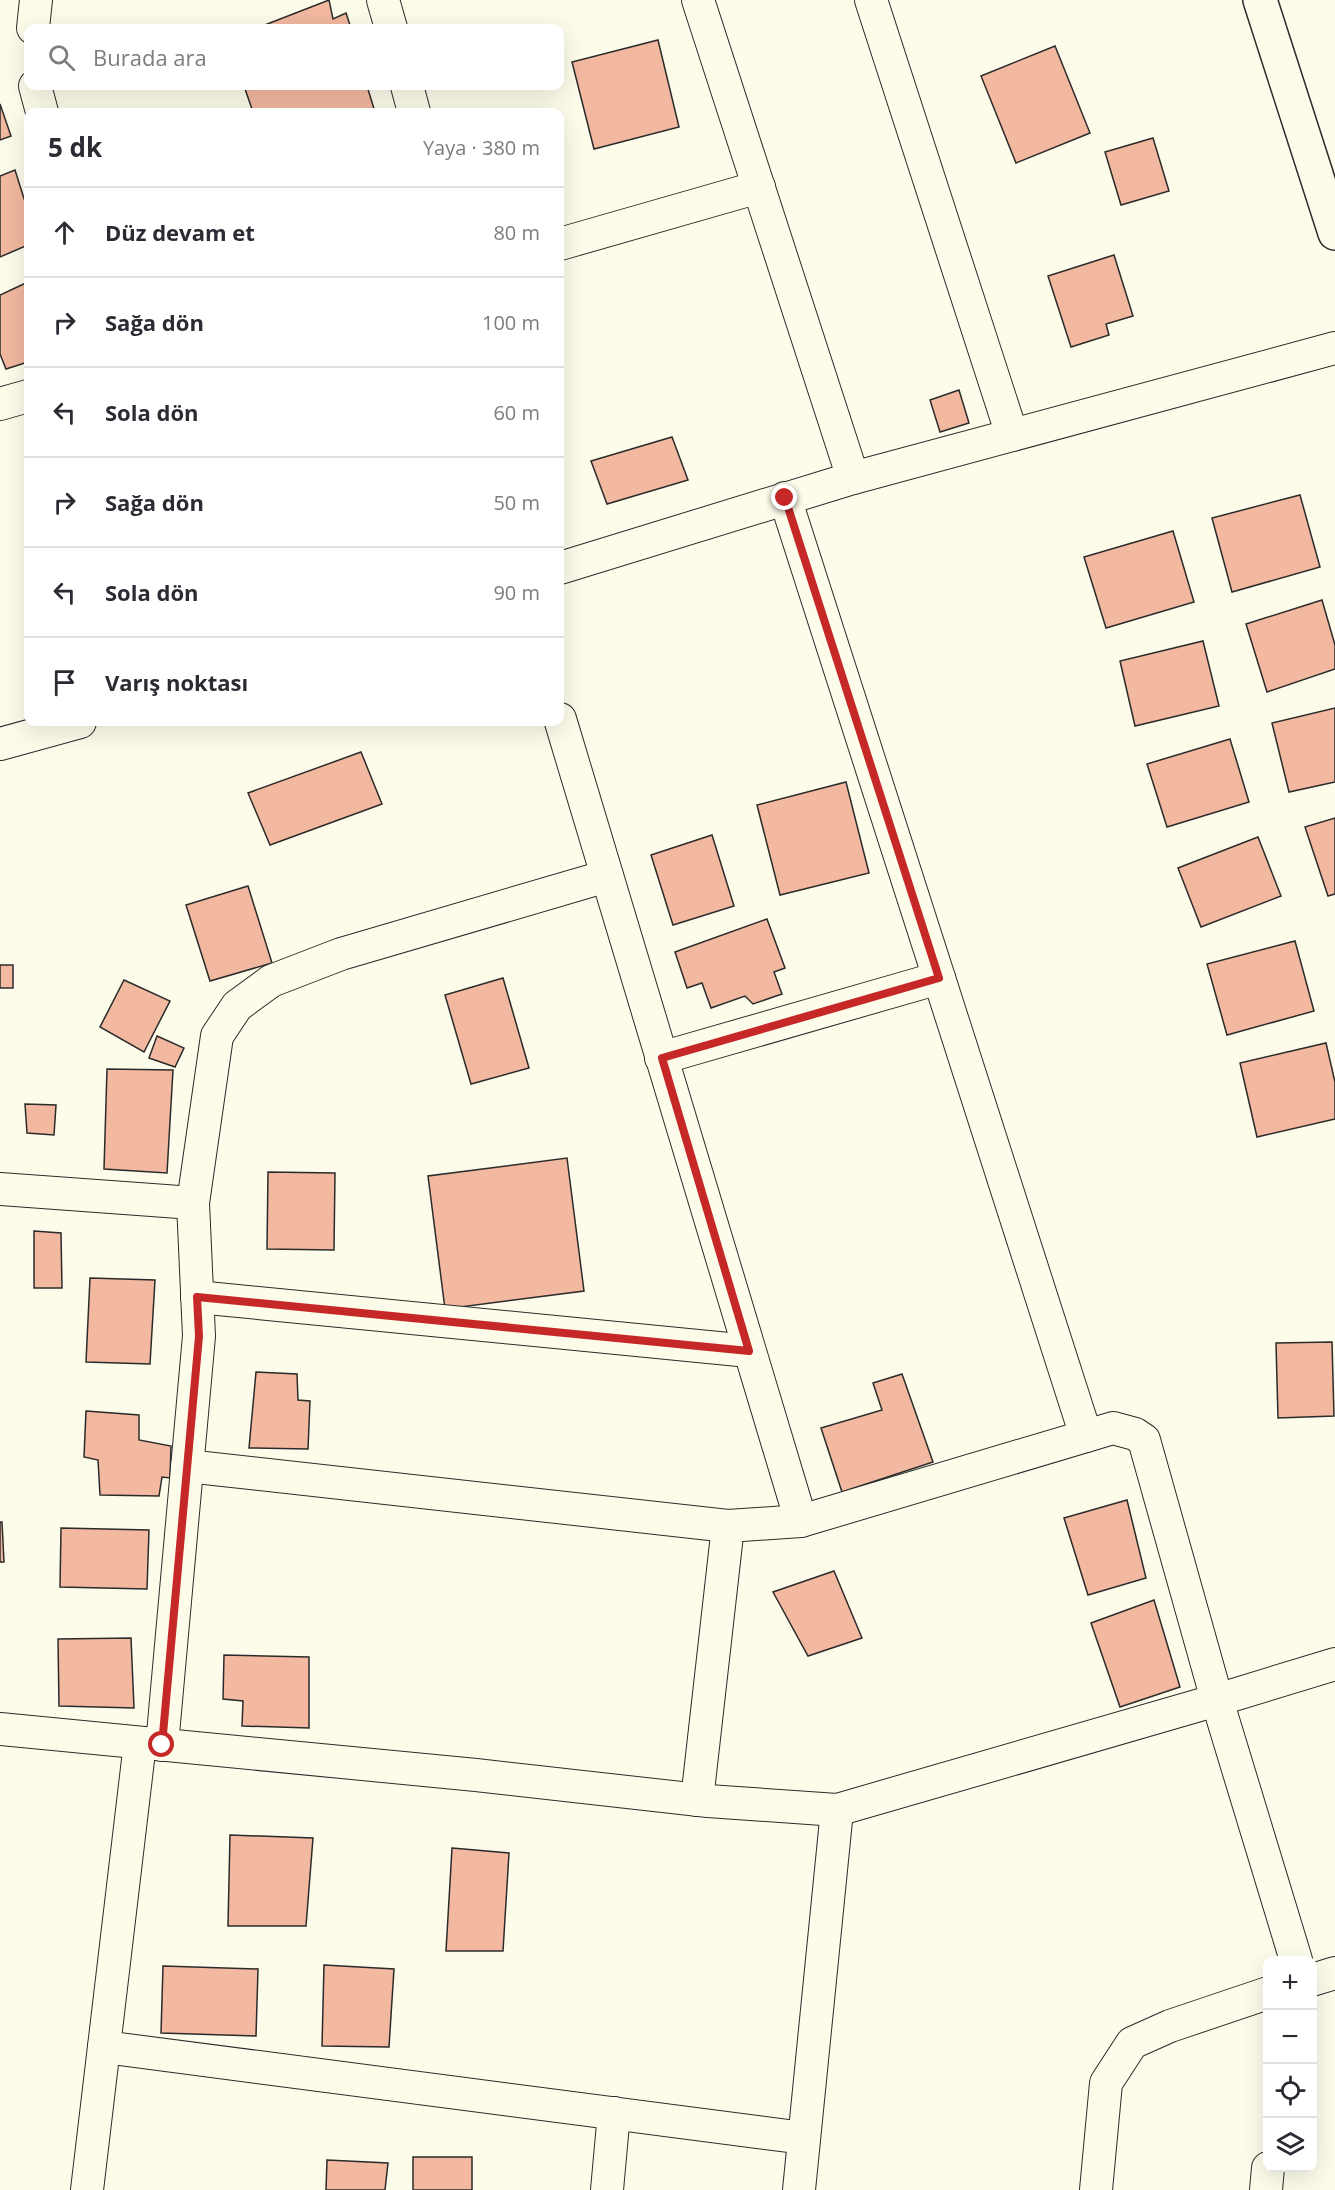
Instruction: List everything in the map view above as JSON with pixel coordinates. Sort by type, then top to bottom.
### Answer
[{"type":"street","points":[[33,24],[36,0]]},
{"type":"street","points":[[383,0],[390,24]]},
{"type":"street","points":[[699,0],[853,478]]},
{"type":"street","points":[[871,0],[1012,435]]},
{"type":"street","points":[[1260,0],[1330,196],[1335,233]]},
{"type":"street","points":[[36,90],[41,108]]},
{"type":"street","points":[[408,90],[413,108]]},
{"type":"street","points":[[564,243],[759,187]]},
{"type":"street","points":[[564,567],[853,478],[1335,348]]},
{"type":"street","points":[[0,404],[24,397]]},
{"type":"street","points":[[785,498],[1086,1436]]},
{"type":"street","points":[[0,744],[65,726]]},
{"type":"street","points":[[562,726],[801,1521]]},
{"type":"street","points":[[87,2190],[104,2047],[151,1744],[187,1466],[199,1336],[193,1203],[217,1036],[237,1006],[271,981],[341,954],[607,876]]},
{"type":"street","points":[[662,1058],[939,978]]},
{"type":"street","points":[[0,1189],[193,1203]]},
{"type":"street","points":[[197,1297],[749,1351]]},
{"type":"street","points":[[187,1466],[728,1526],[801,1521],[1113,1428],[1135,1434],[1144,1440],[1217,1700],[1295,1956]]},
{"type":"street","points":[[697,1800],[728,1526]]},
{"type":"street","points":[[0,1729],[476,1775],[697,1800],[837,1810],[1335,1664]]},
{"type":"street","points":[[798,2190],[837,1810]]},
{"type":"street","points":[[1317,1978],[1335,1973]]},
{"type":"street","points":[[1096,2190],[1106,2084],[1132,2043],[1170,2026],[1263,1995]]},
{"type":"street","points":[[104,2047],[804,2138]]},
{"type":"street","points":[[607,2190],[614,2113]]},
{"type":"street","points":[[1266,2190],[1268,2172]]},
{"type":"building","points":[[329,0],[333,19],[346,13],[350,24],[267,24]]},
{"type":"building","points":[[658,40],[679,127],[594,149],[572,62]]},
{"type":"building","points":[[1055,46],[1090,133],[1016,163],[981,76]]},
{"type":"building","points":[[245,90],[368,90],[374,108],[252,108]]},
{"type":"building","points":[[0,104],[11,136],[0,140]]},
{"type":"building","points":[[1153,138],[1169,191],[1121,205],[1105,152]]},
{"type":"building","points":[[15,170],[24,198],[24,247],[0,257],[0,176]]},
{"type":"building","points":[[1114,255],[1133,316],[1106,324],[1109,335],[1071,347],[1048,276]]},
{"type":"building","points":[[24,284],[24,363],[6,369],[0,354],[0,295]]},
{"type":"building","points":[[959,390],[969,423],[940,432],[930,400]]},
{"type":"building","points":[[672,437],[688,480],[607,504],[591,461]]},
{"type":"building","points":[[1300,495],[1320,567],[1232,592],[1212,518]]},
{"type":"building","points":[[1173,531],[1194,602],[1106,628],[1084,557]]},
{"type":"building","points":[[1322,600],[1335,645],[1335,669],[1267,692],[1246,624]]},
{"type":"building","points":[[1203,641],[1219,706],[1135,726],[1120,661]]},
{"type":"building","points":[[1335,708],[1335,782],[1289,792],[1272,723]]},
{"type":"building","points":[[1230,739],[1249,802],[1167,827],[1147,764]]},
{"type":"building","points":[[361,752],[382,804],[270,845],[248,793]]},
{"type":"building","points":[[846,782],[869,873],[780,895],[757,805]]},
{"type":"building","points":[[1335,818],[1335,894],[1328,896],[1305,827]]},
{"type":"building","points":[[712,835],[734,906],[673,925],[651,855]]},
{"type":"building","points":[[1258,837],[1281,896],[1201,927],[1178,868]]},
{"type":"building","points":[[248,886],[272,963],[210,981],[186,905]]},
{"type":"building","points":[[767,919],[785,968],[774,972],[782,994],[753,1004],[745,996],[711,1008],[702,983],[687,988],[675,952]]},
{"type":"building","points":[[1295,941],[1314,1011],[1227,1035],[1207,964]]},
{"type":"building","points":[[0,965],[13,965],[13,988],[0,988]]},
{"type":"building","points":[[503,978],[529,1068],[471,1084],[445,995]]},
{"type":"building","points":[[124,980],[170,1001],[144,1052],[100,1027]]},
{"type":"building","points":[[157,1036],[184,1048],[175,1067],[149,1058]]},
{"type":"building","points":[[1326,1043],[1335,1082],[1335,1119],[1257,1137],[1240,1063]]},
{"type":"building","points":[[107,1069],[173,1070],[167,1173],[104,1169]]},
{"type":"building","points":[[25,1104],[56,1105],[54,1135],[27,1133]]},
{"type":"building","points":[[567,1158],[584,1291],[445,1309],[428,1176]]},
{"type":"building","points":[[268,1172],[335,1173],[334,1250],[267,1249]]},
{"type":"building","points":[[34,1231],[61,1233],[62,1288],[34,1288]]},
{"type":"building","points":[[90,1278],[155,1280],[150,1364],[86,1362]]},
{"type":"building","points":[[1332,1342],[1334,1416],[1278,1418],[1276,1343]]},
{"type":"building","points":[[256,1372],[297,1374],[298,1400],[310,1401],[308,1449],[249,1448]]},
{"type":"building","points":[[902,1374],[933,1462],[842,1492],[821,1428],[882,1410],[873,1383]]},
{"type":"building","points":[[86,1411],[139,1415],[139,1440],[171,1446],[170,1478],[162,1477],[159,1496],[100,1495],[98,1460],[84,1457]]},
{"type":"building","points":[[1127,1500],[1146,1578],[1088,1595],[1064,1518]]},
{"type":"building","points":[[0,1522],[2,1522],[4,1562],[0,1562]]},
{"type":"building","points":[[61,1528],[149,1530],[147,1589],[60,1587]]},
{"type":"building","points":[[834,1571],[862,1638],[808,1656],[773,1592]]},
{"type":"building","points":[[1154,1600],[1180,1687],[1120,1707],[1091,1623]]},
{"type":"building","points":[[131,1638],[134,1708],[59,1706],[58,1639]]},
{"type":"building","points":[[224,1655],[309,1657],[309,1728],[242,1726],[243,1701],[223,1699]]},
{"type":"building","points":[[230,1835],[313,1838],[306,1926],[228,1926]]},
{"type":"building","points":[[452,1848],[509,1853],[503,1951],[446,1951]]},
{"type":"building","points":[[324,1965],[394,1969],[389,2047],[322,2046]]},
{"type":"building","points":[[163,1966],[258,1969],[256,2036],[161,2033]]},
{"type":"building","points":[[413,2157],[472,2157],[472,2190],[413,2190]]},
{"type":"building","points":[[327,2160],[388,2163],[385,2190],[326,2190]]},
{"type":"route","points":[[162,1745],[199,1336],[197,1297],[749,1351],[662,1058],[939,978],[785,498]]}]
